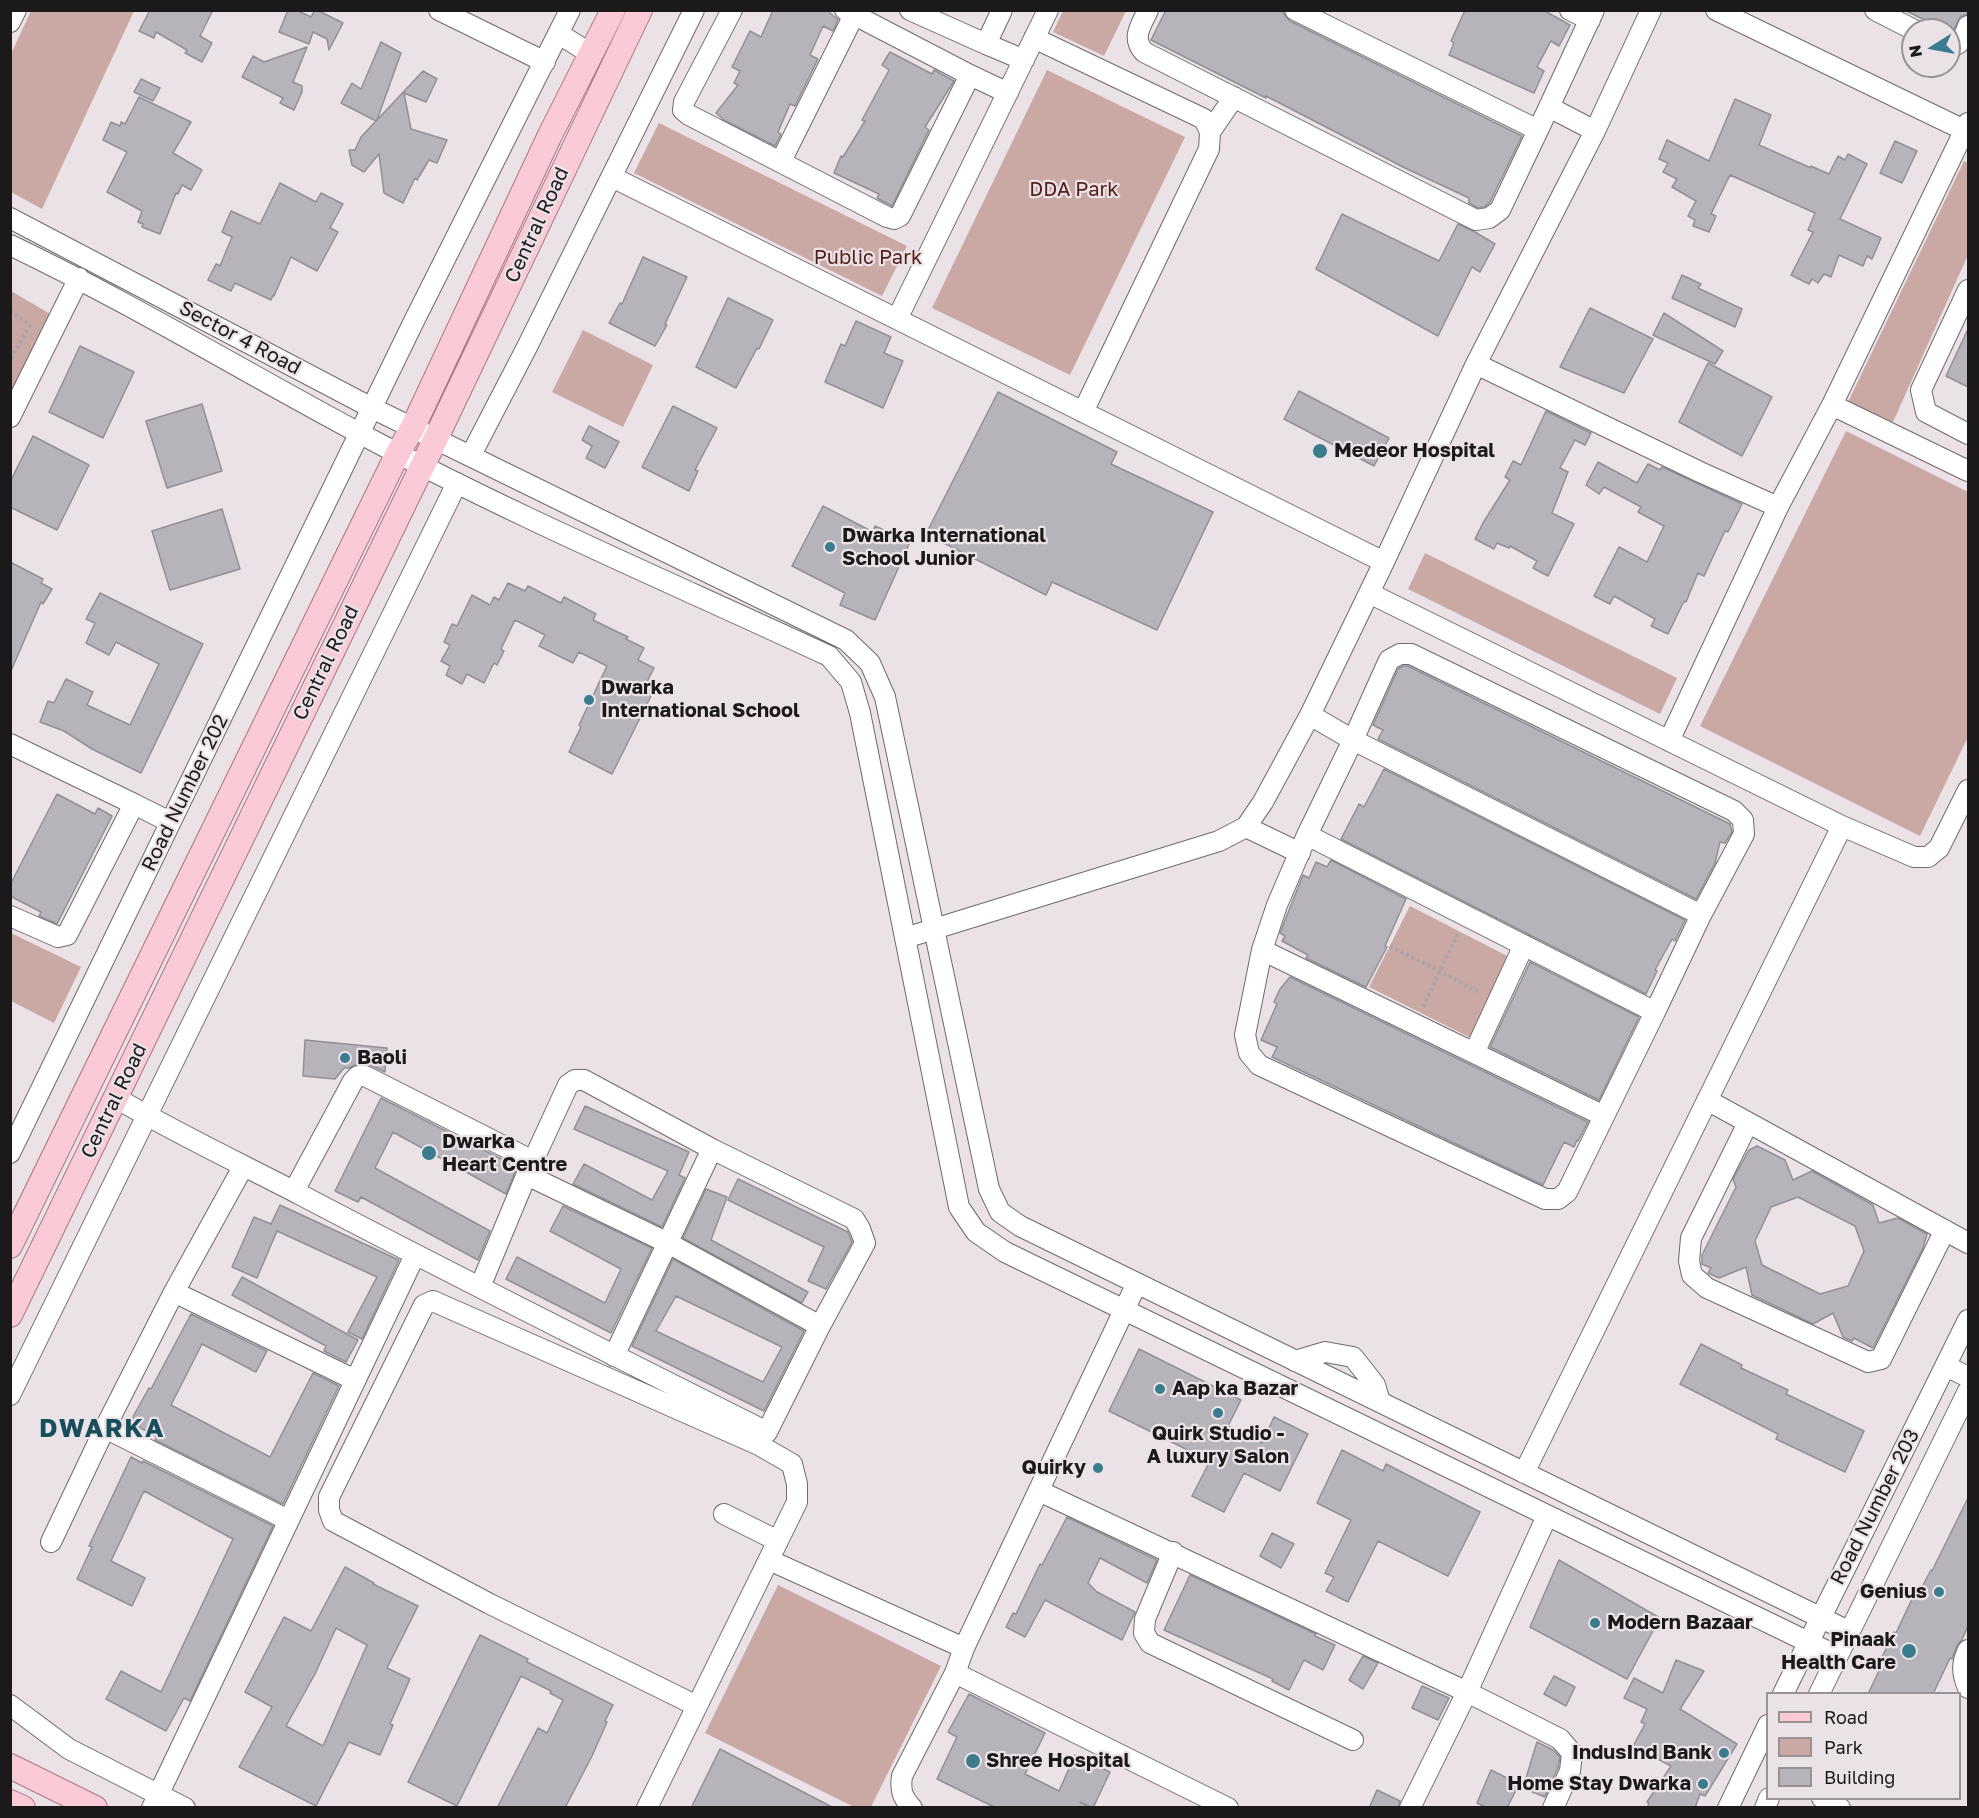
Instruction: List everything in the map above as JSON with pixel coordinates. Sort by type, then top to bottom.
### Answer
[{"type":"main road","name":"Central Road","points":[[10,1246],[398,453],[413,427],[550,135],[613,10]]},
{"type":"main road","name":"Central Road","points":[[10,1315],[436,438],[640,10]]},
{"type":"main road","points":[[13,1766],[95,1808]]},
{"type":"main road","points":[[10,1802],[23,1808]]},
{"type":"street","points":[[10,22],[16,10]]},
{"type":"street","points":[[439,10],[545,62]]},
{"type":"street","points":[[471,455],[694,10]]},
{"type":"street","points":[[732,10],[682,110],[894,219],[900,216],[970,75]]},
{"type":"street","points":[[910,10],[1024,60]]},
{"type":"street","points":[[986,44],[1002,10]]},
{"type":"street","points":[[897,319],[1048,10]]},
{"type":"street","points":[[1148,10],[1137,35],[1138,45],[1144,52],[1476,220],[1489,218],[1500,210],[1592,15],[1570,10]]},
{"type":"street","points":[[1294,10],[1538,130]]},
{"type":"street","points":[[905,938],[1219,841],[1246,827],[1263,802],[1310,715],[1476,364],[1595,131],[1651,10]]},
{"type":"street","points":[[1670,741],[1778,507],[1832,405],[1967,128],[1716,10]]},
{"type":"street","points":[[1883,12],[1901,22]]},
{"type":"street","points":[[781,161],[850,13],[1008,93]]},
{"type":"street","points":[[562,18],[591,54]]},
{"type":"street","name":"Road Number 202","points":[[10,1153],[372,408],[545,62],[562,18]]},
{"type":"street","points":[[1961,42],[1968,26]]},
{"type":"street","points":[[1035,38],[1204,119],[1210,132],[1209,149],[1083,412]]},
{"type":"street","points":[[1210,132],[1234,97]]},
{"type":"street","points":[[1549,107],[1595,131]]},
{"type":"street","points":[[612,177],[1384,562]]},
{"type":"street","name":"Sector 4 Road","points":[[10,218],[372,408],[846,639],[870,663],[885,697],[989,1189],[1000,1212],[1020,1226],[1848,1631]]},
{"type":"street","name":"Sector 4 Road","points":[[10,245],[79,278],[360,433],[457,483],[829,656],[851,682],[860,714],[959,1207],[976,1232],[1005,1252],[1837,1656]]},
{"type":"street","points":[[10,417],[79,278]]},
{"type":"street","points":[[1968,290],[1921,390],[1926,412],[1968,434]]},
{"type":"street","points":[[1476,364],[1778,507]]},
{"type":"street","points":[[1832,405],[1968,471]]},
{"type":"street","points":[[10,1395],[457,483]]},
{"type":"street","points":[[1369,593],[1842,826],[1914,857],[1928,857],[1939,848],[1968,790]]},
{"type":"street","points":[[1400,654],[1411,654],[1734,811],[1743,820],[1744,834],[1701,915],[1567,1192],[1558,1199],[1545,1199],[1259,1065],[1249,1053],[1245,1035],[1262,950],[1277,905],[1353,740],[1389,660],[1400,654]]},
{"type":"street","points":[[1310,715],[1353,740],[1701,915]]},
{"type":"street","points":[[10,744],[170,822]]},
{"type":"street","points":[[10,916],[58,937],[67,935],[134,804]]},
{"type":"street","points":[[1524,1473],[1842,826]]},
{"type":"street","points":[[1246,827],[1304,844],[1466,916],[1655,1012]]},
{"type":"street","points":[[1473,1053],[1524,945]]},
{"type":"street","points":[[1262,950],[1604,1116]]},
{"type":"street","points":[[294,1191],[353,1081],[358,1076],[366,1076],[820,1326]]},
{"type":"street","points":[[480,1287],[568,1085],[575,1080],[584,1080],[712,1149],[854,1220],[860,1228],[865,1244],[763,1438]]},
{"type":"street","points":[[116,1098],[243,1167],[614,1356],[763,1438],[792,1464],[797,1484],[797,1502],[647,1808]]},
{"type":"street","points":[[1707,1100],[1968,1243]]},
{"type":"street","points":[[1748,1123],[1691,1238],[1689,1261],[1692,1275],[1707,1288],[1868,1362],[1876,1361],[1881,1359],[1945,1230]]},
{"type":"street","points":[[614,1356],[712,1149]]},
{"type":"street","points":[[51,1542],[105,1428],[174,1292],[243,1167]]},
{"type":"street","points":[[155,1801],[415,1255]]},
{"type":"street","points":[[906,1805],[901,1788],[902,1776],[955,1673],[964,1648],[1137,1283]]},
{"type":"street","points":[[174,1292],[355,1380]]},
{"type":"street","points":[[697,1706],[490,1604],[333,1521],[328,1497],[424,1305],[433,1301],[763,1438]]},
{"type":"street","name":"Road Number 203","points":[[1784,1692],[1968,1320]]},
{"type":"street","points":[[1295,1361],[1325,1352],[1353,1357],[1375,1385],[1380,1402]]},
{"type":"street","points":[[1946,1366],[1968,1377]]},
{"type":"street","name":"Road Number 203","points":[[1820,1692],[1848,1631],[1968,1392]]},
{"type":"street","points":[[105,1428],[288,1520]]},
{"type":"street","points":[[1039,1491],[1173,1552],[1467,1692],[1560,1739],[1572,1753],[1570,1771],[1553,1808]]},
{"type":"street","points":[[724,1514],[778,1541]]},
{"type":"street","points":[[1410,1808],[1467,1692],[1547,1516]]},
{"type":"street","points":[[1173,1552],[1145,1619],[1143,1633],[1150,1643],[1353,1740]]},
{"type":"street","points":[[769,1560],[964,1648]]},
{"type":"street","points":[[1968,1650],[1963,1661],[1963,1675],[1968,1688]]},
{"type":"street","points":[[955,1673],[1228,1808]]},
{"type":"street","points":[[10,1704],[69,1749],[155,1801],[185,1808]]},
{"type":"street","points":[[1728,1808],[1766,1727]]},
{"type":"street","points":[[1826,1800],[1840,1808]]},
{"type":"path","points":[[10,311],[30,325],[10,360]]},
{"type":"path","points":[[1416,1024],[1466,916]]},
{"type":"path","points":[[1390,946],[1497,1002]]},
{"type":"green space","points":[[1063,10],[1126,11],[1104,56],[1053,32]]},
{"type":"green space","points":[[31,11],[134,11],[42,209],[11,192],[11,54]]},
{"type":"green space","name":"DDA Park","points":[[1047,70],[1185,137],[1070,375],[932,308]]},
{"type":"green space","name":"Public Park","points":[[659,123],[907,246],[882,296],[634,173]]},
{"type":"green space","points":[[1964,161],[1968,163],[1968,255],[1893,422],[1848,402]]},
{"type":"green space","points":[[11,291],[52,315],[11,398]]},
{"type":"green space","points":[[583,330],[653,365],[623,427],[552,392]]},
{"type":"green space","points":[[1846,431],[1968,492],[1968,737],[1920,836],[1700,726]]},
{"type":"green space","points":[[1425,553],[1677,678],[1660,714],[1408,589]]},
{"type":"green space","points":[[1410,906],[1515,960],[1475,1040],[1369,987]]},
{"type":"green space","points":[[11,933],[81,967],[54,1023],[11,1001]]},
{"type":"green space","points":[[778,1585],[941,1666],[871,1807],[854,1807],[705,1733]]},
{"type":"building","points":[[150,10],[213,10],[200,36],[212,43],[202,62],[185,53],[187,50],[156,32],[154,38],[139,31]]},
{"type":"building","points":[[288,10],[296,10],[311,17],[317,10],[343,23],[329,50],[327,39],[313,32],[309,44],[279,32]]},
{"type":"building","points":[[773,10],[830,10],[829,12],[838,20],[833,31],[823,26],[810,55],[818,59],[795,106],[790,104],[778,132],[781,134],[775,146],[724,120],[716,113],[738,85],[734,83],[740,71],[732,67],[750,31],[761,37]]},
{"type":"building","points":[[1166,10],[1281,10],[1290,21],[1522,136],[1490,202],[1478,208],[1469,203],[1469,198],[1151,40]]},
{"type":"building","points":[[1465,10],[1543,10],[1570,25],[1559,46],[1551,41],[1537,67],[1544,71],[1534,93],[1449,55],[1454,43],[1451,41]]},
{"type":"building","points":[[1904,10],[1968,10],[1968,14],[1960,18],[1921,18]]},
{"type":"building","points":[[381,42],[401,53],[377,120],[423,71],[437,79],[426,102],[404,93],[411,129],[447,140],[437,163],[429,160],[417,180],[415,178],[403,203],[384,193],[379,154],[364,172],[352,165],[349,150],[355,150],[361,137],[376,121],[341,103],[352,83],[361,89]]},
{"type":"building","points":[[307,47],[293,82],[302,86],[302,92],[294,110],[280,103],[283,98],[242,77],[253,56],[264,62]]},
{"type":"building","points":[[890,52],[932,74],[934,70],[954,81],[925,127],[929,130],[892,206],[877,198],[879,194],[834,173],[841,156],[843,157],[865,121],[862,120],[889,70],[882,65]]},
{"type":"building","points":[[141,79],[160,88],[153,101],[134,92]]},
{"type":"building","points":[[139,97],[191,122],[173,153],[202,170],[191,190],[182,185],[178,194],[176,193],[160,234],[142,227],[143,224],[138,222],[142,211],[107,192],[127,152],[103,140],[111,122],[120,126],[121,122],[125,124]]},
{"type":"building","points":[[1735,99],[1771,115],[1759,145],[1829,174],[1838,156],[1845,160],[1848,154],[1867,164],[1840,219],[1881,238],[1872,259],[1867,256],[1863,266],[1839,255],[1831,277],[1824,274],[1818,283],[1812,279],[1809,284],[1791,275],[1813,232],[1808,230],[1815,213],[1730,175],[1711,214],[1716,216],[1709,232],[1693,226],[1695,220],[1688,216],[1696,201],[1672,187],[1677,179],[1663,172],[1668,163],[1659,159],[1667,140],[1709,161]]},
{"type":"building","points":[[1895,141],[1917,151],[1902,183],[1880,173]]},
{"type":"building","points":[[280,183],[316,202],[321,193],[343,204],[330,228],[338,232],[317,271],[291,257],[271,300],[235,283],[231,291],[208,280],[216,264],[220,266],[232,237],[222,232],[231,211],[260,224]]},
{"type":"building","points":[[1342,214],[1439,261],[1458,224],[1495,244],[1480,272],[1472,267],[1438,336],[1316,269]]},
{"type":"building","points":[[643,257],[687,277],[665,324],[667,325],[655,346],[609,323],[620,303],[622,304]]},
{"type":"building","points":[[1682,275],[1701,284],[1698,288],[1742,309],[1735,327],[1672,298]]},
{"type":"building","points":[[728,298],[773,320],[736,388],[696,367]]},
{"type":"building","points":[[1590,308],[1653,339],[1624,393],[1560,367]]},
{"type":"building","points":[[1664,313],[1723,351],[1715,364],[1653,335]]},
{"type":"building","points":[[856,321],[891,337],[884,353],[903,361],[883,408],[825,382],[841,344],[845,346]]},
{"type":"building","points":[[1968,329],[1968,387],[1946,376]]},
{"type":"building","points":[[80,346],[134,372],[103,438],[49,412]]},
{"type":"building","points":[[1708,363],[1772,397],[1742,456],[1679,422]]},
{"type":"building","points":[[1299,391],[1389,438],[1374,466],[1284,419]]},
{"type":"building","points":[[998,392],[1117,452],[1111,464],[1213,512],[1157,630],[1052,582],[1046,595],[926,534]]},
{"type":"building","points":[[202,404],[222,471],[167,488],[146,421]]},
{"type":"building","points":[[673,406],[717,428],[695,470],[698,471],[689,491],[642,467]]},
{"type":"building","points":[[1546,411],[1591,433],[1585,445],[1575,440],[1560,468],[1568,472],[1552,513],[1574,524],[1548,576],[1533,568],[1537,561],[1510,546],[1509,548],[1497,543],[1494,549],[1475,539],[1510,480],[1505,477],[1513,461],[1521,465]]},
{"type":"building","points":[[589,426],[619,442],[605,468],[586,458],[592,446],[582,440]]},
{"type":"building","points":[[33,436],[89,465],[57,530],[10,507],[10,482]]},
{"type":"building","points":[[1598,462],[1637,483],[1648,464],[1660,470],[1662,467],[1742,504],[1728,532],[1725,531],[1704,576],[1698,573],[1686,602],[1684,601],[1668,634],[1651,626],[1655,619],[1614,596],[1610,604],[1594,596],[1619,547],[1647,562],[1664,526],[1638,512],[1641,507],[1604,487],[1599,494],[1586,485]]},
{"type":"building","points":[[823,506],[873,532],[875,526],[910,542],[875,620],[840,605],[845,593],[792,566]]},
{"type":"building","points":[[222,509],[240,569],[170,590],[152,531]]},
{"type":"building","points":[[10,562],[43,579],[41,583],[52,589],[43,604],[41,602],[10,673]]},
{"type":"building","points":[[508,583],[525,591],[528,586],[561,603],[564,597],[596,614],[593,620],[628,637],[626,639],[644,648],[638,660],[654,668],[646,684],[655,688],[612,774],[569,752],[607,666],[579,652],[573,663],[539,646],[545,635],[515,620],[501,649],[504,651],[497,665],[494,663],[484,683],[467,674],[462,684],[446,675],[450,666],[441,661],[450,645],[444,642],[452,624],[457,626],[472,595],[490,605],[494,597],[499,600]]},
{"type":"building","points":[[100,593],[203,644],[141,773],[92,749],[64,731],[40,722],[48,701],[54,703],[66,679],[93,692],[87,705],[130,725],[159,664],[116,642],[109,655],[86,643],[95,623],[86,619]]},
{"type":"building","points":[[1408,666],[1730,824],[1732,832],[1725,843],[1720,842],[1715,863],[1696,899],[1378,739],[1383,730],[1373,725],[1398,669]]},
{"type":"building","points":[[1384,769],[1685,920],[1675,941],[1672,939],[1655,970],[1657,971],[1646,994],[1341,839],[1359,804],[1364,807]]},
{"type":"building","points":[[57,794],[95,814],[98,808],[112,816],[57,924],[39,916],[41,912],[10,896],[10,885]]},
{"type":"building","points":[[1331,860],[1406,899],[1385,946],[1387,947],[1366,987],[1306,958],[1308,955],[1282,941],[1285,936],[1280,933],[1303,875],[1309,878],[1316,862],[1327,867]]},
{"type":"building","points":[[1530,962],[1639,1017],[1599,1100],[1490,1047]]},
{"type":"building","points":[[1290,977],[1588,1122],[1578,1141],[1574,1147],[1564,1142],[1543,1185],[1272,1057],[1277,1047],[1261,1040],[1277,1004],[1274,1002],[1280,989]]},
{"type":"building","name":"Baoli","points":[[305,1040],[387,1048],[385,1072],[370,1065],[358,1064],[344,1068],[335,1079],[303,1076]]},
{"type":"building","points":[[381,1098],[517,1167],[506,1194],[393,1132],[375,1168],[490,1231],[478,1260],[361,1197],[358,1202],[335,1191]]},
{"type":"building","points":[[585,1106],[689,1152],[679,1175],[685,1178],[662,1227],[573,1184],[584,1164],[652,1200],[668,1171],[574,1129]]},
{"type":"building","points":[[1757,1146],[1785,1160],[1793,1180],[1812,1171],[1873,1205],[1879,1223],[1898,1218],[1927,1234],[1923,1248],[1873,1348],[1854,1338],[1852,1341],[1843,1337],[1833,1313],[1813,1324],[1752,1295],[1746,1267],[1719,1278],[1708,1273],[1711,1268],[1702,1264],[1702,1255],[1736,1187],[1733,1179],[1749,1150]],"holes":[[[1798,1197],[1855,1226],[1864,1251],[1848,1286],[1820,1294],[1762,1265],[1755,1241],[1771,1207]]]},
{"type":"building","points":[[738,1179],[848,1232],[852,1242],[826,1289],[808,1281],[824,1247],[728,1200]]},
{"type":"building","points":[[706,1189],[727,1197],[711,1240],[808,1292],[802,1303],[683,1238]]},
{"type":"building","points":[[280,1205],[399,1260],[362,1339],[348,1332],[377,1277],[277,1231],[257,1278],[232,1267],[254,1217],[271,1224]]},
{"type":"building","points":[[563,1206],[652,1248],[611,1333],[506,1279],[517,1257],[605,1303],[621,1269],[550,1231]]},
{"type":"building","points":[[673,1259],[804,1331],[764,1411],[632,1346]],"holes":[[[676,1296],[782,1347],[763,1382],[656,1331]]]},
{"type":"building","points":[[242,1277],[358,1340],[346,1362],[324,1351],[326,1346],[232,1295]]},
{"type":"building","points":[[191,1314],[267,1351],[256,1372],[202,1344],[171,1405],[270,1457],[313,1373],[339,1386],[283,1504],[155,1440],[157,1437],[130,1422],[149,1388],[151,1389]]},
{"type":"building","points":[[1701,1344],[1742,1365],[1741,1368],[1788,1390],[1786,1394],[1864,1431],[1845,1472],[1776,1439],[1778,1434],[1680,1384]]},
{"type":"building","points":[[1139,1349],[1241,1400],[1228,1426],[1262,1443],[1274,1417],[1308,1434],[1280,1491],[1244,1473],[1224,1512],[1192,1496],[1210,1461],[1109,1411]]},
{"type":"building","points":[[1342,1450],[1383,1471],[1386,1464],[1480,1512],[1448,1576],[1378,1541],[1348,1602],[1326,1591],[1334,1577],[1325,1573],[1351,1520],[1317,1503]]},
{"type":"building","points":[[131,1457],[273,1526],[190,1701],[184,1698],[166,1731],[106,1699],[121,1671],[161,1692],[233,1539],[144,1491],[111,1561],[145,1578],[132,1606],[77,1579],[92,1547],[89,1546]]},
{"type":"building","points":[[1968,1498],[1968,1626],[1962,1640],[1957,1645],[1934,1692],[1869,1692],[1894,1632],[1896,1633],[1912,1599],[1915,1600]]},
{"type":"building","points":[[1067,1517],[1157,1560],[1147,1583],[1100,1558],[1088,1583],[1097,1592],[1135,1612],[1122,1640],[1045,1600],[1025,1637],[1006,1627],[1013,1613],[1016,1614],[1040,1564],[1042,1565]]},
{"type":"building","points":[[1272,1533],[1294,1544],[1281,1568],[1260,1556]]},
{"type":"building","name":"Modern Bazaar","points":[[1559,1560],[1660,1618],[1627,1679],[1530,1627]]},
{"type":"building","points":[[345,1567],[373,1584],[418,1606],[387,1668],[410,1679],[390,1724],[393,1725],[380,1755],[349,1742],[316,1806],[239,1767],[272,1707],[245,1692],[284,1617],[311,1631]],"holes":[[[336,1628],[367,1645],[323,1746],[286,1726],[315,1674]]]},
{"type":"building","points":[[1190,1575],[1335,1645],[1323,1670],[1304,1660],[1289,1690],[1272,1681],[1273,1679],[1164,1630]]},
{"type":"building","points":[[480,1635],[528,1659],[527,1662],[613,1705],[592,1756],[565,1808],[497,1808],[538,1728],[547,1733],[563,1700],[550,1693],[551,1691],[521,1676],[457,1806],[408,1782]]},
{"type":"building","points":[[1363,1656],[1378,1663],[1363,1689],[1349,1680]]},
{"type":"building","points":[[1676,1660],[1704,1671],[1680,1709],[1737,1744],[1705,1796],[1700,1794],[1695,1808],[1647,1808],[1649,1803],[1647,1802],[1671,1766],[1633,1746],[1645,1724],[1641,1722],[1647,1709],[1624,1698],[1634,1678],[1663,1693]]},
{"type":"building","points":[[1554,1676],[1575,1687],[1566,1706],[1544,1694]]},
{"type":"building","points":[[1422,1686],[1449,1698],[1438,1720],[1412,1708]]},
{"type":"building","points":[[969,1694],[1045,1733],[1025,1774],[1059,1791],[1075,1755],[1110,1772],[1093,1808],[1080,1802],[1090,1808],[996,1808],[937,1779],[957,1737],[948,1732]]},
{"type":"building","points":[[1537,1742],[1553,1750],[1560,1757],[1558,1768],[1545,1797],[1523,1788]]},
{"type":"building","points":[[720,1749],[834,1808],[691,1808]]},
{"type":"building","points":[[1491,1770],[1519,1784],[1507,1808],[1487,1808],[1477,1803]]},
{"type":"building","points":[[1377,1790],[1400,1801],[1398,1808],[1369,1808]]},
{"type":"place","name":"Medeor Hospital","points":[[1320,451]]},
{"type":"place","name":"Dwarka International School Junior","points":[[830,547]]},
{"type":"place","name":"Dwarka International School","points":[[589,700]]},
{"type":"place","name":"Baoli","points":[[345,1058]]},
{"type":"place","name":"Dwarka Heart Centre","points":[[429,1153]]},
{"type":"place","name":"Aap ka Bazar","points":[[1160,1389]]},
{"type":"place","name":"Quirk Studio - A luxury Salon","points":[[1218,1413]]},
{"type":"place","name":"Quirky","points":[[1098,1468]]},
{"type":"place","name":"Genius","points":[[1939,1592]]},
{"type":"place","name":"Modern Bazaar","points":[[1595,1623]]},
{"type":"place","name":"Pinaak Health Care","points":[[1909,1651]]},
{"type":"place","name":"IndusInd Bank","points":[[1724,1753]]},
{"type":"place","name":"Shree Hospital","points":[[973,1761]]},
{"type":"place","name":"Home Stay Dwarka","points":[[1703,1784]]},
{"type":"district","name":"DWARKA","points":[[102,1429]]}]
